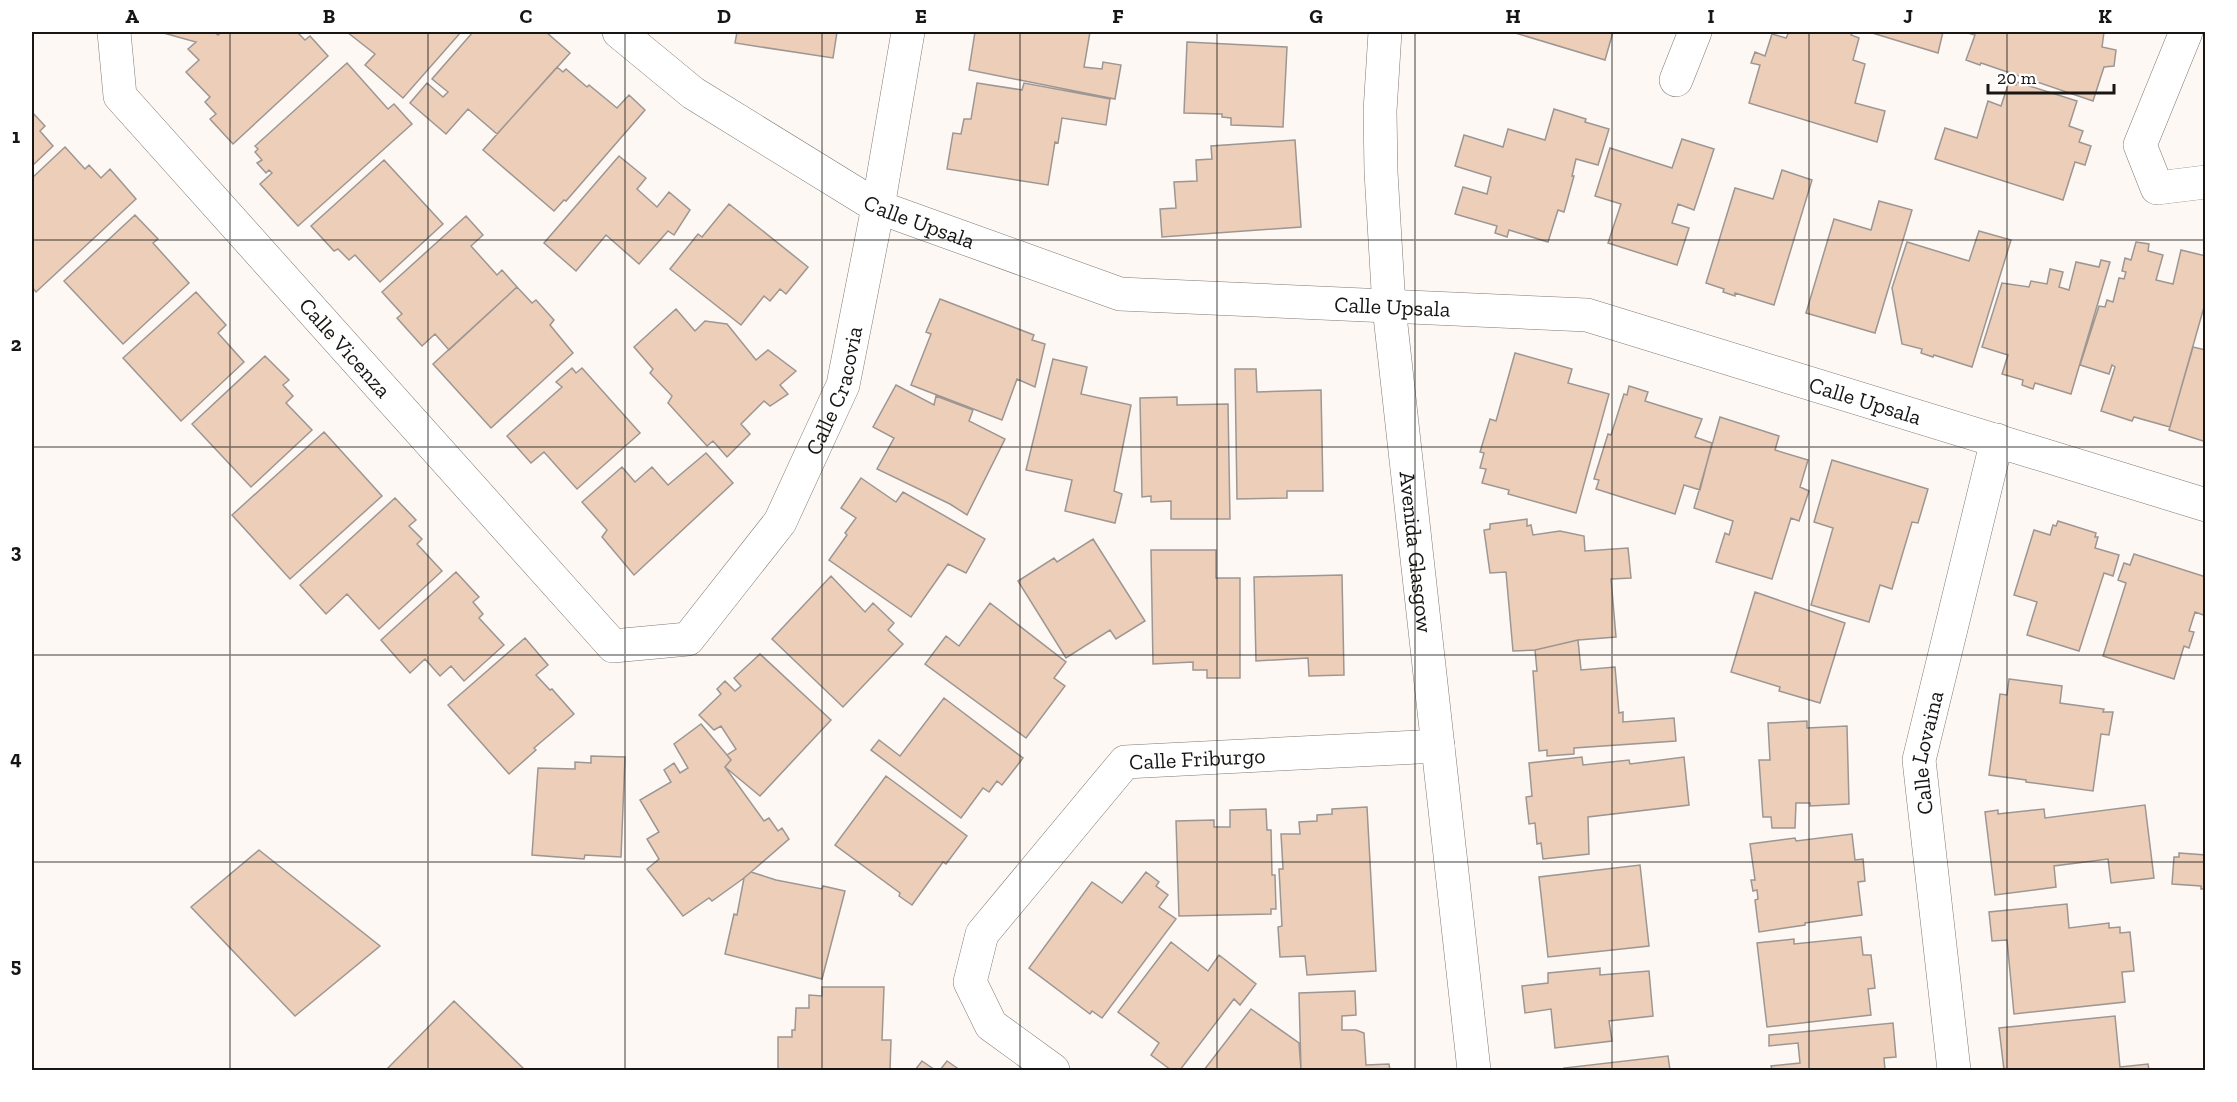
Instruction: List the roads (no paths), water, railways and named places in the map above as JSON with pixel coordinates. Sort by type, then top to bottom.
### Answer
[{"type":"street","name":"Calle Vicenza","points":[[114,32],[120,96],[613,646]]},
{"type":"street","name":"Calle Upsala","points":[[619,32],[693,93],[878,207],[1120,294],[1587,315],[2205,505]]},
{"type":"street","name":"Calle Cracovia","points":[[613,646],[688,639],[780,522],[843,385],[878,207],[908,32]]},
{"type":"street","name":"Avenida Glasgow","points":[[1385,32],[1380,121],[1389,307],[1474,1071]]},
{"type":"street","points":[[1676,80],[1695,32]]},
{"type":"street","points":[[2186,32],[2140,145],[2157,188],[2205,182]]},
{"type":"street","name":"Calle Lovaina","points":[[1954,1071],[1919,759],[1996,440]]},
{"type":"street","name":"Calle Friburgo","points":[[1053,1071],[991,1025],[970,982],[982,934],[1125,762],[1438,746]]}]
